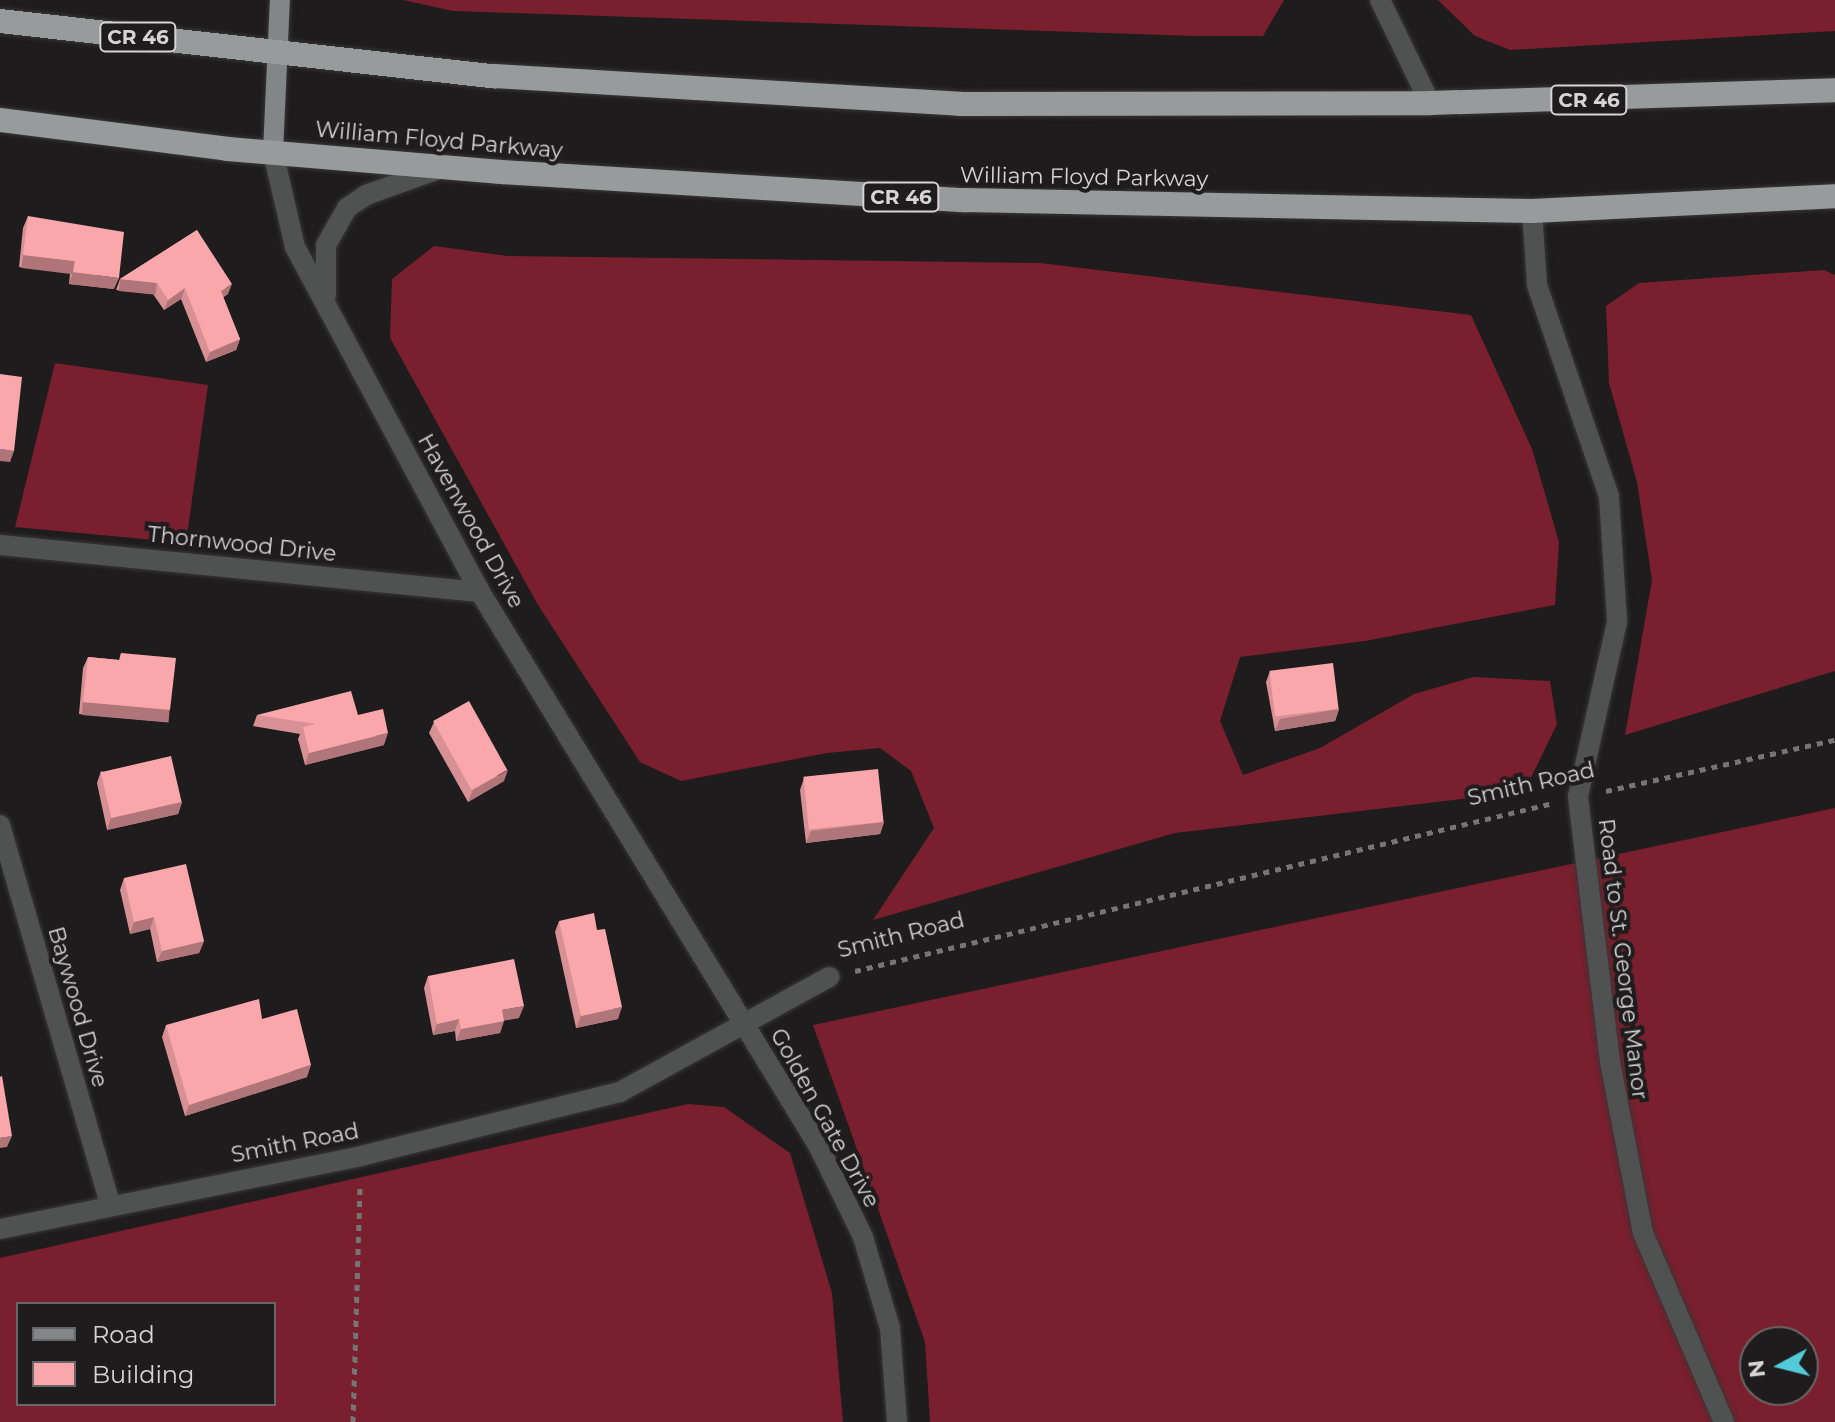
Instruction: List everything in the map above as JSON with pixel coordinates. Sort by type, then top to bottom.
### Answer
[{"type":"highway","name":"CR 46","points":[[0,21],[494,76],[960,104],[1430,103],[1835,90]]},
{"type":"highway","name":"William Floyd Parkway","points":[[0,120],[273,152],[449,167],[964,200],[1532,211],[1835,196]]},
{"type":"main road","name":"Havenwood Drive","points":[[273,152],[280,0]]},
{"type":"street","points":[[1380,0],[1430,103]]},
{"type":"street","name":"Havenwood Drive","points":[[273,152],[295,247],[480,592],[746,1026]]},
{"type":"street","points":[[329,311],[323,270],[326,245],[347,208],[421,173],[449,167]]},
{"type":"street","name":"Road to St. George Manor","points":[[1532,211],[1537,285],[1609,497],[1617,622],[1578,797],[1610,1062],[1643,1233],[1724,1422]]},
{"type":"street","name":"Thornwood Drive","points":[[0,545],[480,592]]},
{"type":"street","name":"Baywood Drive","points":[[0,825],[110,1203]]},
{"type":"street","name":"Smith Road","points":[[0,1229],[110,1203],[361,1156],[620,1092],[746,1026],[829,977]]},
{"type":"street","name":"Golden Gate Drive","points":[[746,1026],[818,1145],[863,1237],[890,1328],[897,1422]]},
{"type":"path","name":"Smith Road","points":[[829,977],[1578,797],[1835,740]]},
{"type":"path","points":[[353,1422],[361,1156]]},
{"type":"shaded area","points":[[403,0],[1284,0],[1263,36],[1194,36],[453,11]]},
{"type":"shaded area","points":[[1438,0],[1835,0],[1835,31],[1510,50],[1475,36]]},
{"type":"shaded area","points":[[434,246],[508,256],[1040,263],[1471,315],[1532,449],[1559,542],[1555,605],[1365,641],[1240,657],[1220,721],[1243,775],[1320,748],[1414,694],[1473,677],[1550,681],[1557,724],[1530,780],[1470,798],[1175,833],[873,920],[934,828],[911,771],[880,748],[827,753],[681,781],[640,762],[538,605],[390,338],[392,279]]},
{"type":"shaded area","points":[[1824,270],[1835,275],[1835,671],[1625,735],[1652,580],[1637,482],[1609,383],[1606,306],[1639,283]]},
{"type":"shaded area","points":[[55,363],[208,385],[186,543],[15,527]]},
{"type":"shaded area","points":[[1835,808],[1835,1422],[930,1422],[925,1342],[813,1025]]},
{"type":"shaded area","points":[[688,1104],[724,1107],[790,1153],[832,1293],[843,1422],[0,1422],[0,1258]]},
{"type":"building","points":[[28,216],[124,232],[119,278],[73,272],[75,261],[23,255]]},
{"type":"building","points":[[197,230],[232,284],[221,291],[240,339],[210,352],[185,288],[168,300],[157,283],[120,279]]},
{"type":"building","points":[[0,374],[22,377],[14,451],[0,449]]},
{"type":"building","points":[[121,653],[176,658],[170,710],[83,702],[88,657],[120,660]]},
{"type":"building","points":[[1333,663],[1339,709],[1275,716],[1269,671]]},
{"type":"building","points":[[351,691],[358,715],[383,709],[388,733],[309,753],[303,727],[316,724],[257,715]]},
{"type":"building","points":[[469,701],[507,770],[471,790],[433,721]]},
{"type":"building","points":[[171,756],[182,802],[111,818],[101,772]]},
{"type":"building","points":[[878,769],[884,822],[809,830],[803,777]]},
{"type":"building","points":[[186,864],[204,941],[162,951],[154,917],[134,922],[124,878]]},
{"type":"building","points":[[594,913],[597,930],[605,929],[622,1007],[581,1016],[559,921]]},
{"type":"building","points":[[514,959],[524,1006],[502,1010],[504,1021],[461,1029],[459,1019],[437,1024],[428,976]]},
{"type":"building","points":[[259,999],[262,1019],[297,1009],[311,1065],[189,1105],[166,1025]]},
{"type":"building","points":[[0,1077],[12,1136],[0,1138]]}]
